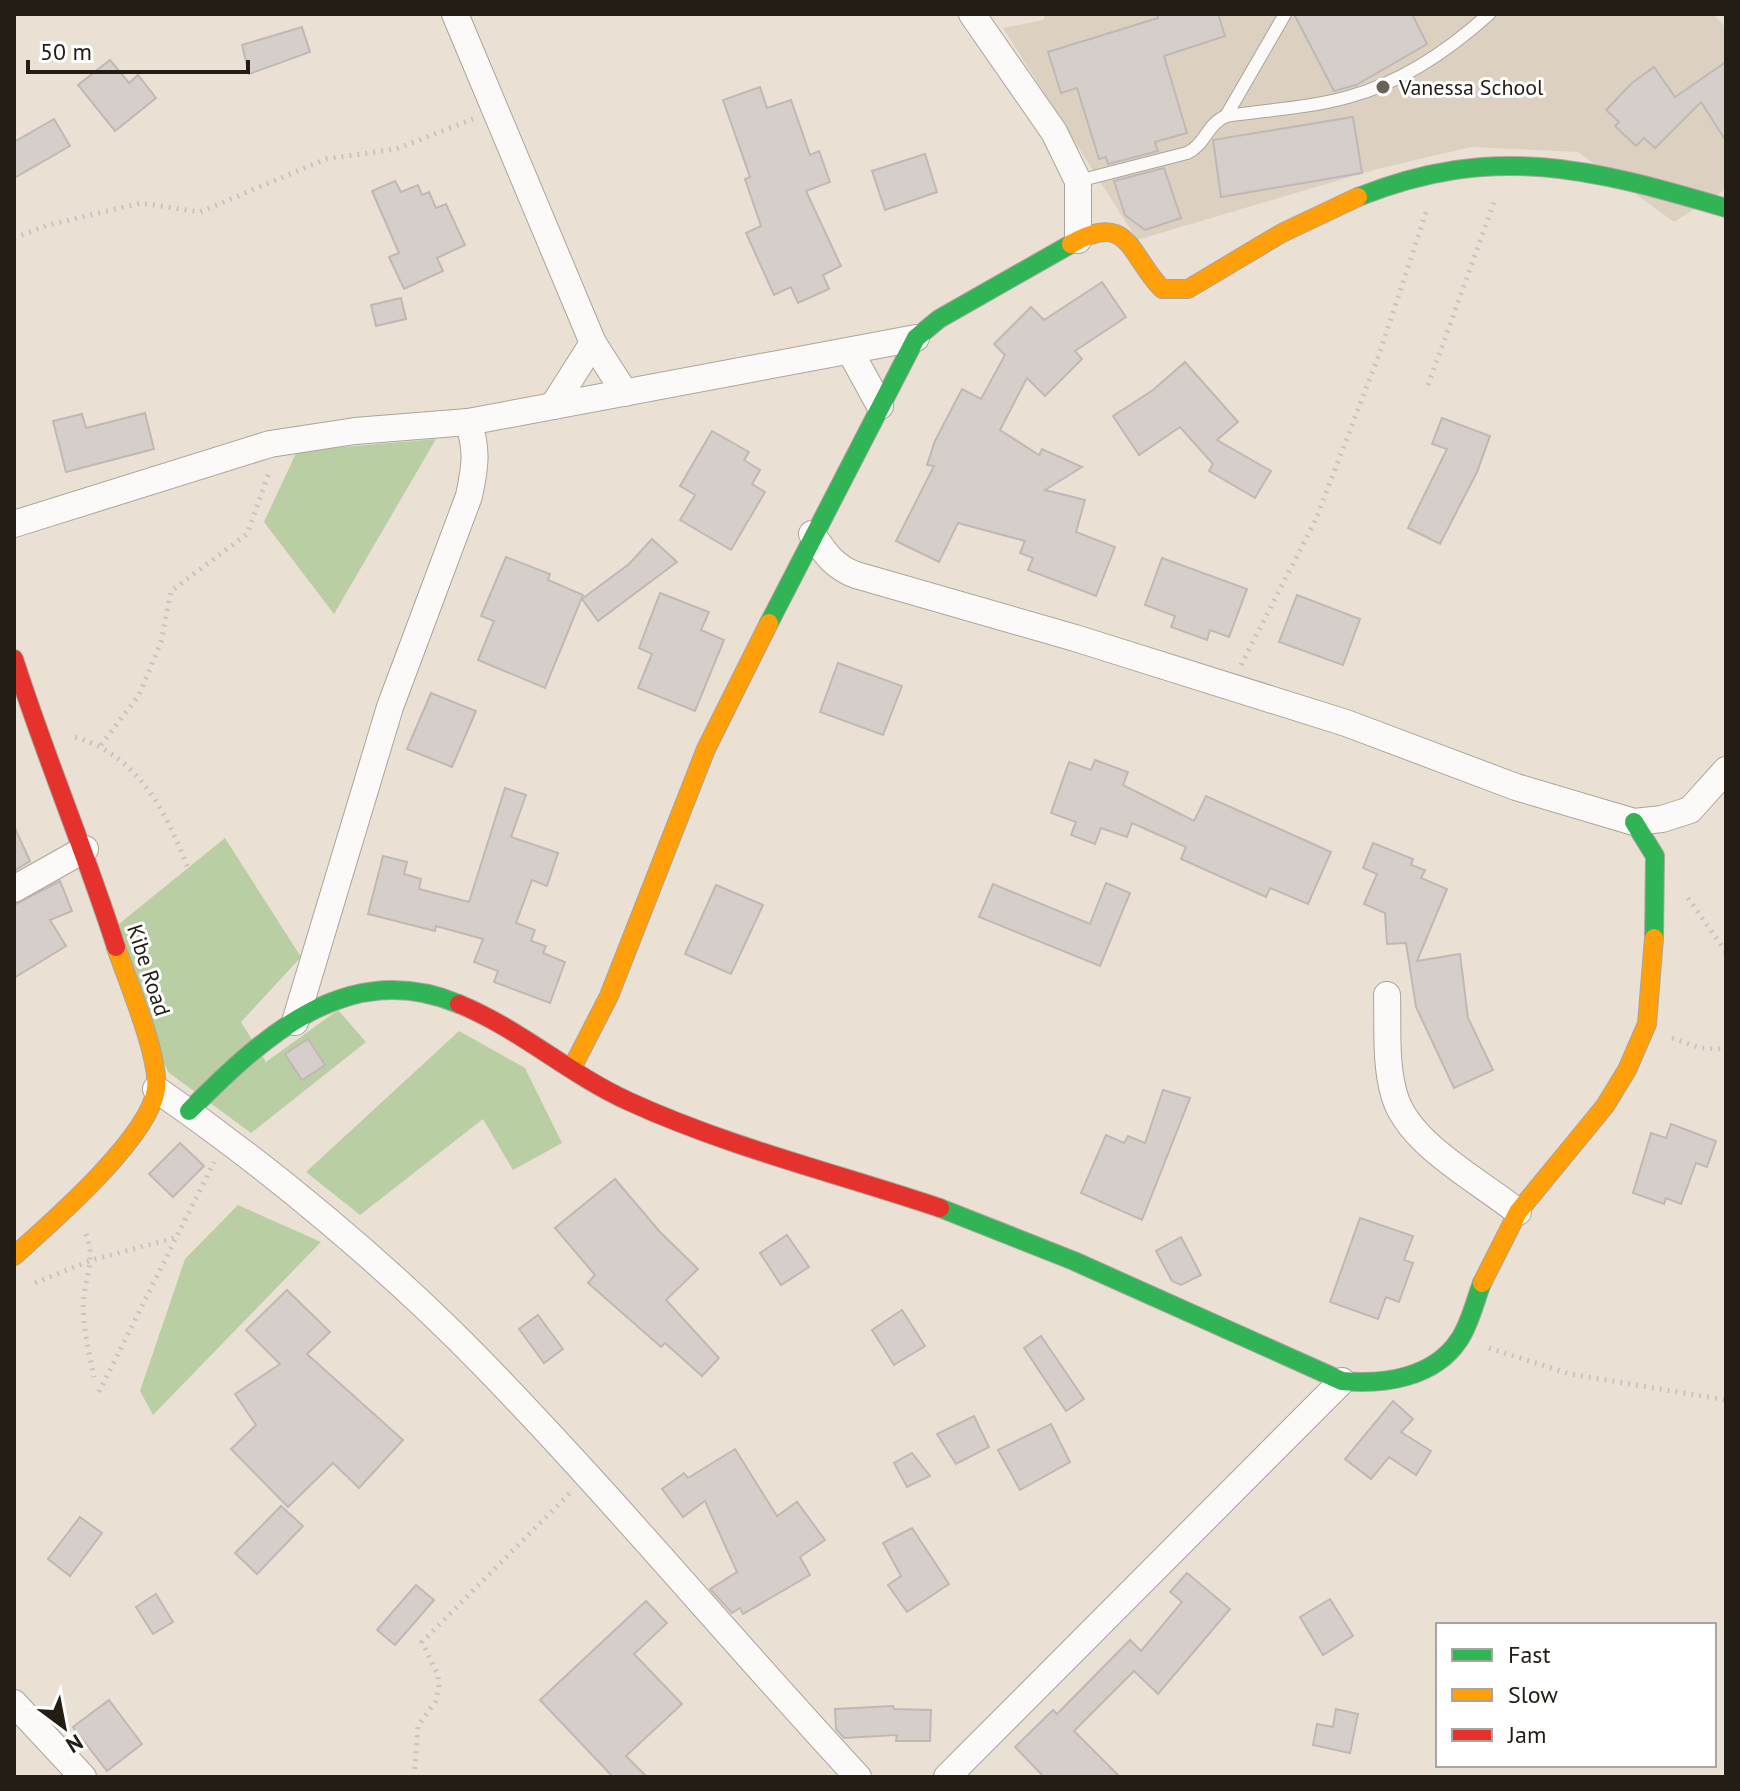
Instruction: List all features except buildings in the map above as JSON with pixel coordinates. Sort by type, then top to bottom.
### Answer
[{"type":"street","points":[[455,14],[593,343],[625,393]]},
{"type":"street","points":[[972,14],[1054,132],[1078,181],[1078,240]]},
{"type":"street","points":[[14,524],[270,444],[355,431],[468,422],[851,353],[916,338],[964,303],[1095,230],[1115,231],[1126,238],[1149,277],[1162,289],[1176,291],[1188,289],[1331,206],[1439,170],[1503,165],[1585,170],[1726,208]]},
{"type":"street","points":[[572,1068],[609,996],[706,749],[812,534],[916,338]]},
{"type":"street","points":[[553,406],[593,343]]},
{"type":"street","points":[[851,353],[880,406]]},
{"type":"street","points":[[295,1022],[390,707],[469,496],[476,461],[475,441],[468,422]]},
{"type":"street","points":[[812,534],[829,559],[842,570],[1346,723],[1545,797],[1634,822],[1662,819],[1690,810],[1726,770]]},
{"type":"street","name":"Kibe Road","points":[[14,659],[35,725],[85,849],[155,1067],[156,1089]]},
{"type":"street","points":[[189,1111],[229,1071],[295,1022],[342,996],[390,989],[427,992],[505,1027],[598,1086],[667,1118],[982,1223],[1342,1381],[1371,1384],[1421,1371],[1443,1359],[1460,1339],[1495,1252],[1518,1212],[1605,1106],[1627,1070],[1647,1024],[1654,967],[1655,856],[1634,822]]},
{"type":"street","points":[[14,889],[85,849]]},
{"type":"street","points":[[1387,995],[1390,1069],[1394,1094],[1403,1116],[1421,1139],[1518,1212]]},
{"type":"street","points":[[14,1256],[72,1204],[147,1117],[156,1089],[227,1140],[421,1305],[482,1363],[587,1475],[858,1777]]},
{"type":"street","points":[[947,1777],[1342,1381]]},
{"type":"street","points":[[14,1703],[83,1777]]},
{"type":"lane","points":[[1226,116],[1285,14]]},
{"type":"lane","points":[[1078,181],[1187,153],[1196,149],[1212,125],[1226,116],[1346,98],[1375,88],[1442,52],[1489,14]]},
{"type":"path","points":[[14,238],[48,225],[141,203],[200,212],[326,159],[396,149],[464,124],[480,112],[488,95]]},
{"type":"path","points":[[1428,385],[1499,189],[1503,165]]},
{"type":"path","points":[[1230,687],[1316,519],[1380,352],[1439,170]]},
{"type":"path","points":[[101,745],[139,695],[161,642],[171,591],[247,534],[269,480],[270,444]]},
{"type":"path","points":[[35,725],[101,745],[143,780],[171,823],[190,874]]},
{"type":"path","points":[[1655,856],[1726,952]]},
{"type":"path","points":[[1647,1024],[1700,1048],[1726,1049]]},
{"type":"path","points":[[99,1392],[227,1140]]},
{"type":"path","points":[[72,1204],[88,1238],[92,1260],[84,1297],[86,1340],[94,1377]]},
{"type":"path","points":[[21,1288],[92,1260],[175,1238]]},
{"type":"path","points":[[1460,1339],[1570,1374],[1726,1400]]},
{"type":"path","points":[[414,1777],[418,1726],[435,1702],[439,1688],[438,1675],[422,1642],[587,1475]]},
{"type":"shaded area","name":"Vanessa School","points":[[1046,14],[1713,14],[1726,28],[1726,189],[1674,222],[1578,152],[1471,147],[1377,169],[1137,240],[1003,28],[1043,20]]},
{"type":"green space","points":[[436,439],[334,614],[264,522],[297,451]]},
{"type":"green space","points":[[225,838],[301,957],[241,1022],[266,1062],[338,1010],[366,1042],[251,1133],[168,1072],[109,932]]},
{"type":"green space","points":[[459,1031],[525,1068],[562,1143],[513,1170],[483,1119],[360,1215],[306,1172]]},
{"type":"green space","points":[[238,1205],[321,1242],[153,1415],[140,1391],[185,1259]]},
{"type":"traffic: fast","points":[[1358,197],[1408,180],[1454,170],[1499,166],[1543,167],[1631,182],[1726,208]]},
{"type":"traffic: fast","points":[[769,623],[916,338],[939,319],[1071,244]]},
{"type":"traffic: fast","points":[[1634,822],[1655,856],[1654,938]]},
{"type":"traffic: fast","points":[[189,1111],[277,1032],[310,1012],[344,998],[380,990],[418,992],[459,1004]]},
{"type":"traffic: fast","points":[[940,1208],[1074,1261],[1342,1381],[1390,1380],[1422,1371],[1436,1363],[1463,1334],[1482,1283]]},
{"type":"traffic: slow","points":[[1071,244],[1090,235],[1105,232],[1116,234],[1134,250],[1162,289],[1188,289],[1282,233],[1358,197]]},
{"type":"traffic: slow","points":[[572,1068],[609,996],[706,749],[769,623]]},
{"type":"traffic: slow","points":[[1482,1283],[1518,1212],[1605,1106],[1627,1070],[1647,1024],[1654,938]]},
{"type":"traffic: slow","points":[[14,1256],[97,1178],[150,1109],[156,1089],[153,1058],[116,947]]},
{"type":"traffic: jam","points":[[14,659],[116,947]]},
{"type":"traffic: jam","points":[[459,1004],[503,1026],[585,1078],[628,1101],[743,1146],[940,1208]]},
{"type":"place","name":"Vanessa School","points":[[1383,87]]}]
